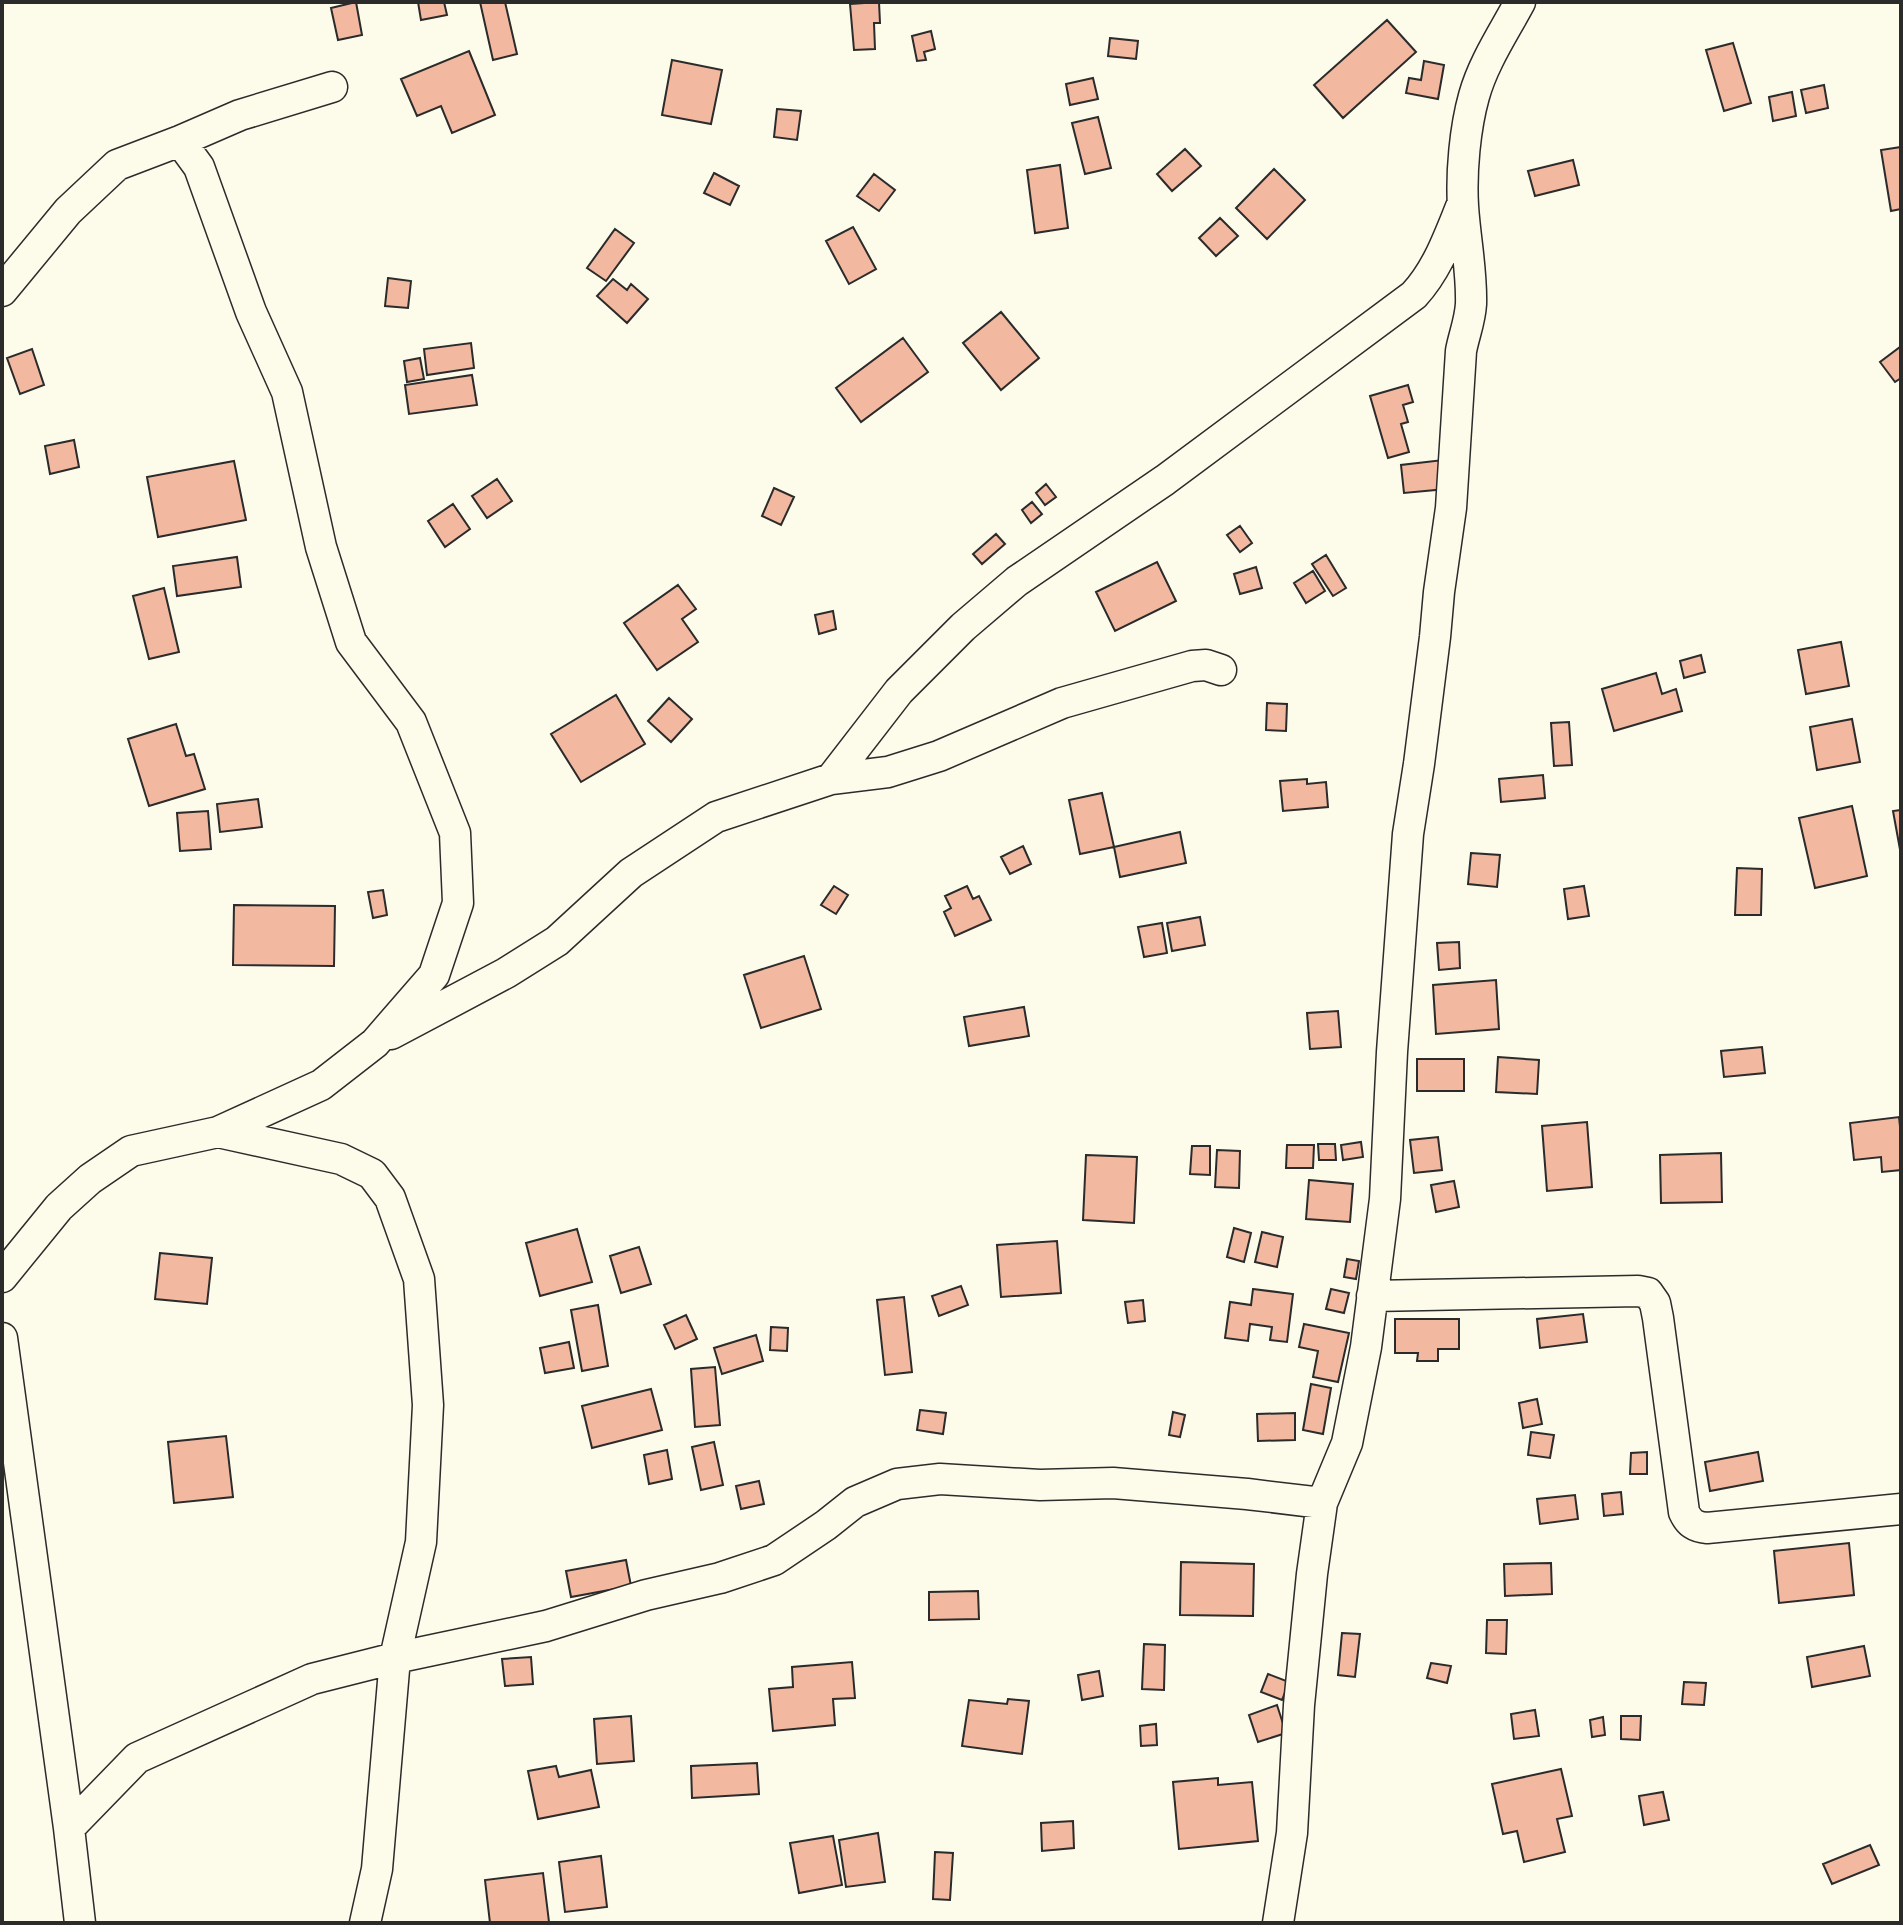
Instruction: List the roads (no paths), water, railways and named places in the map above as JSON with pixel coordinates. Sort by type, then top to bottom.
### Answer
[{"type":"street","points":[[1278,1923],[1292,1833],[1299,1705],[1322,1503],[1347,1443],[1366,1347],[1385,1199],[1408,834],[1451,508],[1461,351],[1471,306],[1463,202],[1468,124],[1474,94],[1487,63],[1520,2]]},
{"type":"street","points":[[2,291],[68,211],[117,165],[240,115],[332,87]]},
{"type":"street","points":[[180,141],[199,167],[251,312],[287,392],[321,547],[351,642],[411,722],[455,833],[458,903],[434,975],[375,1043]]},
{"type":"street","points":[[831,779],[899,691],[963,627],[1017,581],[1165,480],[1414,295],[1436,266],[1463,202]]},
{"type":"street","points":[[2,1277],[59,1207],[90,1179],[131,1151],[218,1132],[321,1085],[375,1043],[506,973],[557,941],[631,873],[716,817],[831,779],[888,772],[939,756],[1062,703],[1192,666],[1206,665],[1221,670]]},
{"type":"street","points":[[218,1132],[341,1159],[372,1174],[390,1198],[419,1279],[428,1405],[421,1542],[395,1658],[377,1869],[365,1923]]},
{"type":"street","points":[[1372,1296],[1648,1293],[1655,1303],[1658,1318],[1684,1512],[1693,1524],[1707,1528],[1901,1509]]},
{"type":"street","points":[[3,1358],[80,1923]]},
{"type":"street","points":[[69,1828],[137,1758],[312,1679],[546,1626],[774,1560],[855,1502],[897,1484],[940,1479],[1040,1485],[1113,1483],[1322,1503]]}]
